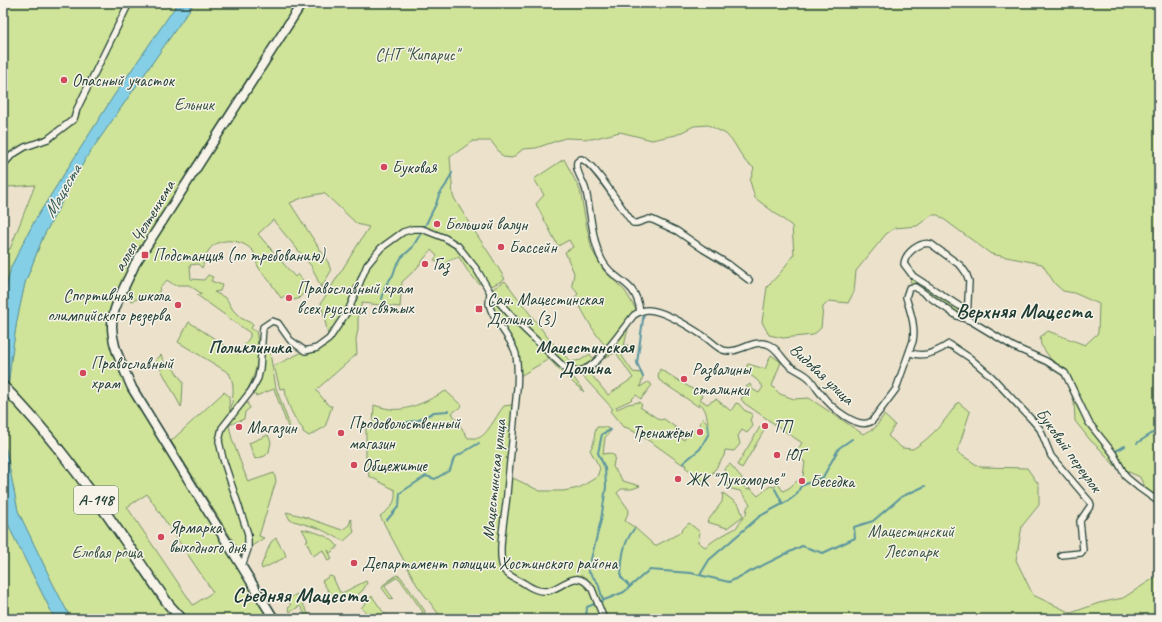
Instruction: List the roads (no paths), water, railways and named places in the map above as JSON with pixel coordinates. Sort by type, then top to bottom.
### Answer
[{"type":"highway","name":"А-148","points":[[3,386],[26,409],[86,484],[169,605],[182,619]]},
{"type":"main road","name":"аллея Челтенхема","points":[[274,619],[132,388],[113,340],[114,316],[123,291],[136,264],[302,3]]},
{"type":"street","points":[[3,165],[12,155],[25,146],[48,139],[74,119],[77,109],[129,3]]},
{"type":"street","points":[[640,312],[639,305],[631,288],[610,271],[599,252],[590,218],[586,189],[576,168],[577,162],[581,159],[584,160],[598,175],[617,199],[633,223],[649,219],[677,231],[728,264],[749,280]]},
{"type":"street","name":"Мацестинская улица","points":[[242,566],[248,549],[248,534],[223,459],[219,442],[222,428],[251,391],[258,378],[261,362],[263,327],[272,321],[278,323],[290,340],[305,351],[317,348],[329,339],[349,309],[367,265],[394,237],[413,229],[422,229],[445,238],[458,246],[477,270],[490,292],[559,364],[567,370],[576,371],[585,369],[595,362],[634,315],[640,312]]},
{"type":"street","points":[[967,311],[913,276],[907,269],[904,264],[905,259],[918,245],[927,243],[931,244],[964,269],[968,281],[967,319],[1014,347],[1065,373],[1089,423],[1113,453],[1126,477],[1159,502]]},
{"type":"street","name":"Видовая улица","points":[[640,312],[654,311],[683,323],[721,349],[728,351],[757,344],[766,344],[774,348],[790,366],[810,379],[822,396],[842,414],[858,423],[868,424],[891,398],[896,389],[913,341],[913,322],[906,297],[907,290],[911,287],[915,287],[957,316],[967,319]]},
{"type":"street","name":"Мацестинская улица","points":[[490,292],[489,304],[491,310],[516,352],[518,368],[512,454],[503,522],[501,555],[504,570],[510,576],[535,590],[548,591],[570,580],[579,579],[589,585],[604,619]]},
{"type":"street","name":"Буковый переулок","points":[[909,352],[916,355],[925,355],[941,350],[949,344],[970,358],[992,377],[1040,429],[1051,456],[1091,505],[1080,520],[1083,550],[1081,553],[1077,554],[1061,555]]},
{"type":"water","name":"Мацеста","points":[[178,3],[194,3],[86,158],[43,237],[25,283],[17,320],[6,407],[5,445],[18,511],[71,619],[55,619],[3,512],[3,302],[11,267],[35,220],[113,97]]},
{"type":"waterway","points":[[425,226],[439,195],[452,173]]},
{"type":"waterway","points":[[382,299],[385,286],[393,275],[396,266],[402,257],[412,248],[421,233]]},
{"type":"waterway","points":[[643,377],[637,363],[644,312]]},
{"type":"waterway","points":[[381,429],[388,424],[419,420],[434,412],[448,411]]},
{"type":"waterway","points":[[683,463],[700,449],[709,433],[708,425]]},
{"type":"waterway","points":[[1137,443],[1159,429]]},
{"type":"waterway","points":[[603,600],[598,583],[588,571],[601,520],[606,487],[605,468],[598,453],[602,434],[611,430]]},
{"type":"waterway","points":[[700,575],[709,560],[760,516],[788,501],[796,495],[801,486],[823,477],[839,448],[852,439]]},
{"type":"waterway","points":[[387,520],[399,506],[400,493],[426,476],[435,479],[450,470],[454,458],[479,443]]},
{"type":"waterway","points":[[1114,452],[1125,446]]},
{"type":"waterway","points":[[586,619],[587,607],[624,592],[649,570],[691,573],[729,582],[802,546],[823,553],[855,538],[854,527],[873,521],[901,497],[925,486]]},
{"type":"waterway","points":[[775,489],[783,504]]},
{"type":"waterway","points":[[630,587],[621,577],[623,552],[634,529]]},
{"type":"place","name":"Опасный участок","points":[[64,80]]},
{"type":"place","name":"Буковая","points":[[384,167]]},
{"type":"place","name":"Большой валун","points":[[437,224]]},
{"type":"place","name":"Бассейн","points":[[501,247]]},
{"type":"place","name":"Подстанция (по требованию)","points":[[145,255]]},
{"type":"place","name":"Газ","points":[[425,264]]},
{"type":"place","name":"Православный храм всех русских святых","points":[[289,298]]},
{"type":"place","name":"Спортивная школа олимпийского резерва","points":[[178,305]]},
{"type":"place","name":"Сан. Мацестинская Долина (3)","points":[[479,309]]},
{"type":"place","name":"Православный храм","points":[[83,373]]},
{"type":"place","name":"Развалины сталинки","points":[[684,379]]},
{"type":"place","name":"ТП","points":[[765,426]]},
{"type":"place","name":"Магазин","points":[[239,427]]},
{"type":"place","name":"Тренажёры","points":[[700,432]]},
{"type":"place","name":"Продовольственный магазин","points":[[341,433]]},
{"type":"place","name":"ЮГ","points":[[777,455]]},
{"type":"place","name":"Общежитие","points":[[354,465]]},
{"type":"place","name":"ЖК \"Лукоморье\"","points":[[678,479]]},
{"type":"place","name":"Беседка","points":[[802,481]]},
{"type":"place","name":"Ярмарка выходного дня","points":[[161,537]]},
{"type":"place","name":"Департамент полиции Хостинского района","points":[[354,563]]},
{"type":"district","name":"Верхняя Мацеста","points":[[1024,311]]},
{"type":"district","name":"Поликлиника","points":[[250,347]]},
{"type":"district","name":"Мацестинская Долина","points":[[585,357]]},
{"type":"district","name":"Средняя Мацеста","points":[[300,595]]},
{"type":"park label","name":"СНТ \"Кипарис\"","points":[[417,54]]},
{"type":"park label","name":"Ельник","points":[[194,104]]},
{"type":"park label","name":"Мацестинский Лесопарк","points":[[911,541]]},
{"type":"park label","name":"Еловая роща","points":[[107,552]]}]
